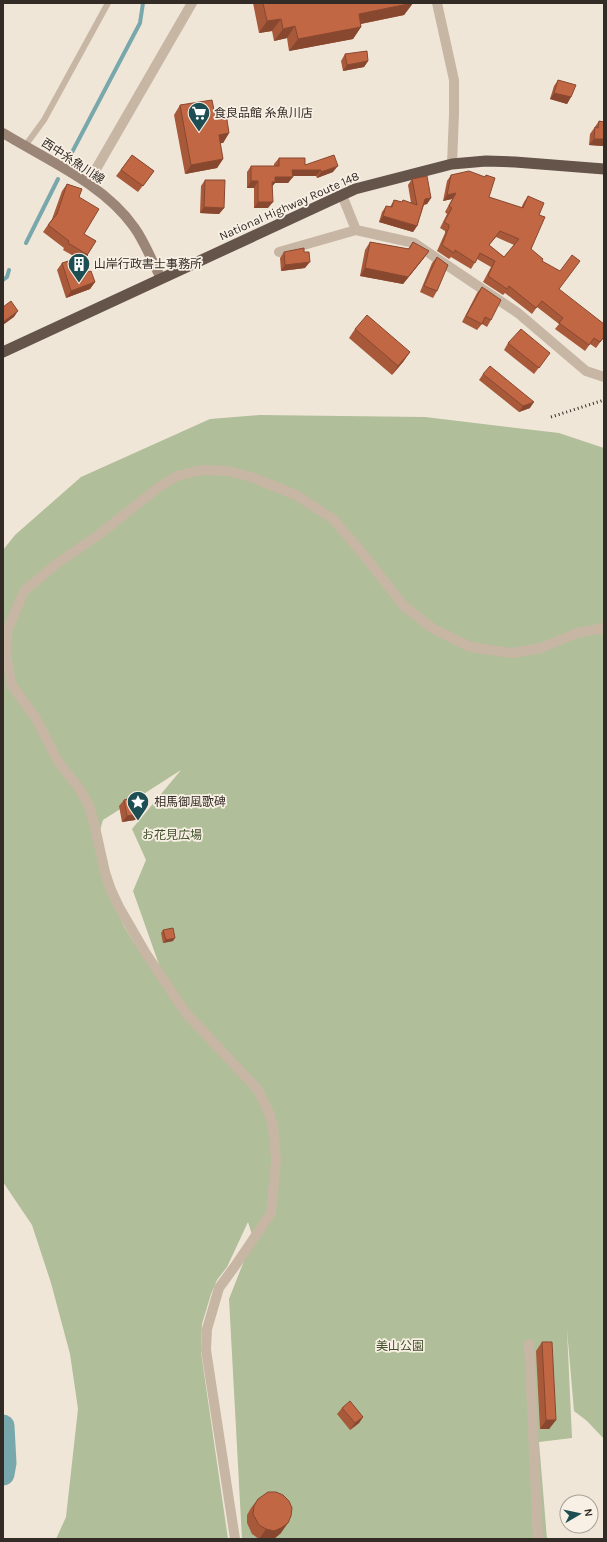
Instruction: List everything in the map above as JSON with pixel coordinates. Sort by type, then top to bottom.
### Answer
[{"type":"highway","name":"National Highway Route 148","points":[[3,352],[355,188],[452,164],[486,161],[604,169]]},
{"type":"main road","name":"西中糸魚川線","points":[[3,133],[88,183],[118,208],[134,227],[161,278]]},
{"type":"street","points":[[88,183],[192,3]]},
{"type":"street","points":[[437,3],[454,80],[452,164]]},
{"type":"street","points":[[342,195],[356,230]]},
{"type":"street","points":[[278,252],[356,230],[414,243],[518,313],[586,371],[604,377]]},
{"type":"street","points":[[235,1539],[206,1350],[206,1329],[219,1288],[271,1213],[276,1160],[275,1138],[270,1115],[258,1090],[185,1012],[145,952],[119,907],[105,872],[89,806],[79,788],[59,763],[34,717],[11,684],[6,653],[7,632],[24,591],[55,565],[101,533],[159,487],[177,476],[202,470],[228,471],[251,477],[296,495],[333,520],[363,554],[403,605],[432,628],[470,647],[512,652],[541,648],[577,632],[604,628]]},
{"type":"street","points":[[529,1344],[538,1539]]},
{"type":"lane","points":[[22,144],[44,120],[108,3]]},
{"type":"green space","points":[[260,415],[425,417],[559,433],[604,448],[604,1439],[587,1421],[574,1411],[567,1330],[572,1438],[539,1442],[547,1539],[242,1539],[229,1299],[253,1238],[248,1222],[227,1267],[217,1280],[202,1324],[201,1352],[228,1539],[56,1539],[66,1517],[78,1409],[70,1354],[51,1283],[32,1225],[3,1182],[3,550],[15,535],[81,477],[210,419]],"holes":[[[181,770],[132,829],[146,860],[133,891],[168,990],[141,954],[124,926],[104,884],[96,844],[103,820]]]},
{"type":"building","points":[[263,3],[413,3],[359,14],[361,27],[298,39],[295,26],[283,29],[281,19],[267,21]]},
{"type":"building","points":[[367,51],[368,61],[347,65],[345,54]]},
{"type":"building","points":[[558,80],[576,85],[571,97],[554,93]]},
{"type":"building","name":"食良品館 糸魚川店","points":[[212,100],[215,115],[226,113],[229,133],[219,135],[223,159],[191,165],[180,105]]},
{"type":"building","points":[[599,121],[604,122],[604,139],[594,139],[595,127],[598,128]]},
{"type":"building","points":[[132,155],[154,171],[143,186],[121,170]]},
{"type":"building","points":[[334,155],[338,166],[321,172],[321,170],[292,170],[293,177],[275,177],[275,182],[272,182],[273,202],[258,202],[258,181],[251,181],[251,166],[279,166],[279,158],[305,158],[305,165]]},
{"type":"building","points":[[469,171],[485,177],[486,175],[495,178],[489,197],[523,208],[528,196],[544,203],[539,215],[545,217],[531,249],[543,259],[542,261],[560,271],[572,255],[580,261],[559,289],[604,324],[604,337],[600,342],[594,338],[589,345],[559,323],[563,318],[542,301],[536,308],[509,286],[507,289],[488,276],[495,261],[480,253],[475,263],[455,250],[454,253],[442,245],[449,227],[449,225],[444,222],[452,208],[449,206],[456,193],[447,195],[451,175]],"holes":[[[500,231],[519,239],[504,257],[489,245]]]},
{"type":"building","points":[[427,176],[431,198],[425,199],[417,226],[383,216],[386,206],[392,207],[394,200],[402,202],[403,200],[417,205],[412,179]]},
{"type":"building","points":[[205,180],[225,180],[224,208],[204,207]]},
{"type":"building","points":[[67,184],[82,189],[79,197],[99,209],[84,234],[96,241],[87,255],[68,243],[69,241],[48,225],[57,214]]},
{"type":"building","points":[[370,242],[409,249],[413,242],[429,251],[408,277],[365,268]]},
{"type":"building","points":[[304,248],[304,252],[309,252],[310,262],[285,265],[284,252]]},
{"type":"building","points":[[87,255],[74,276],[91,271],[95,282],[71,291],[62,263]]},
{"type":"building","points":[[437,257],[448,265],[437,291],[424,286]]},
{"type":"building","points":[[482,287],[501,300],[491,320],[485,317],[482,324],[466,316]]},
{"type":"building","points":[[11,301],[18,311],[3,322],[3,307]]},
{"type":"building","points":[[367,315],[410,352],[398,366],[355,329]]},
{"type":"building","points":[[521,329],[550,353],[539,368],[508,343]]},
{"type":"building","points":[[490,366],[534,402],[523,406],[483,374]]},
{"type":"building","points":[[136,797],[139,814],[127,816],[124,800]]},
{"type":"building","points":[[173,928],[175,938],[166,940],[163,930]]},
{"type":"building","points":[[542,1342],[552,1342],[556,1420],[546,1420]]},
{"type":"building","points":[[350,1401],[363,1417],[355,1423],[342,1408]]},
{"type":"building","points":[[268,1492],[276,1492],[283,1495],[289,1501],[292,1508],[288,1523],[274,1531],[259,1525],[253,1514],[254,1506],[258,1499]]},
{"type":"waterway","points":[[69,158],[140,23],[143,3]]},
{"type":"waterway","points":[[26,243],[58,179]]},
{"type":"waterway","points":[[3,280],[7,277],[9,270]]},
{"type":"waterway","points":[[3,1426],[5,1463],[3,1474]]},
{"type":"railway","points":[[551,417],[604,400]]},
{"type":"place","name":"食良品館 糸魚川店","points":[[199,132]]},
{"type":"place","name":"山岸行政書士事務所","points":[[79,284]]},
{"type":"place","name":"相馬御風歌碑","points":[[138,822]]},
{"type":"park label","name":"お花見広場","points":[[172,835]]},
{"type":"park label","name":"美山公園","points":[[400,1346]]}]
